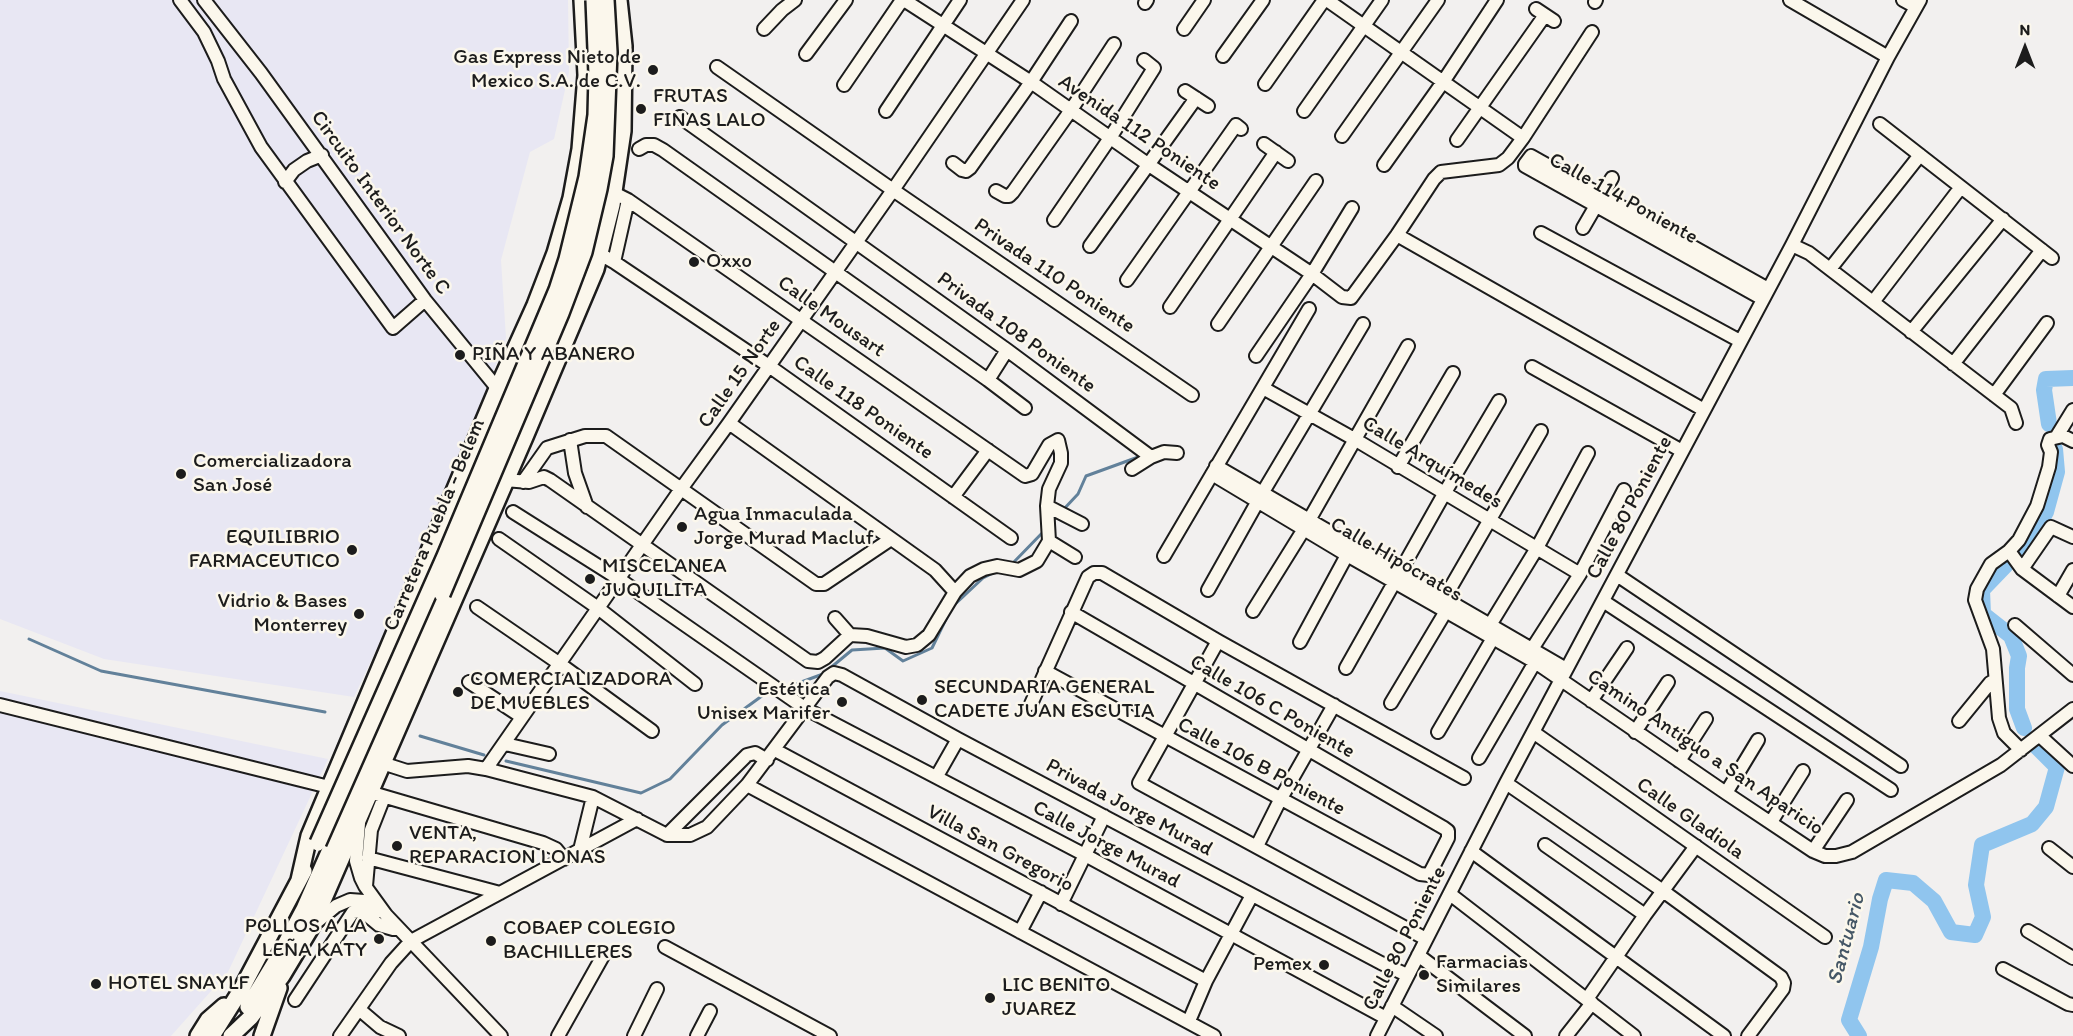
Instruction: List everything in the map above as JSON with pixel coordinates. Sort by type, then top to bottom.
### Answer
[{"type":"main road","points":[[299,880],[309,836],[329,787],[555,253],[571,198],[580,149],[586,75],[582,0]]},
{"type":"main road","name":"Carretera Puebla - Belem","points":[[212,1036],[273,932],[318,843],[441,565],[560,280],[581,207],[596,115],[594,0]]},
{"type":"main road","name":"Carretera Puebla - Belem","points":[[231,1036],[304,909],[442,594],[561,313],[584,252],[599,189],[604,156],[609,52],[606,0]]},
{"type":"main road","points":[[231,1036],[251,1017],[282,976],[312,926],[359,816],[377,795],[382,763],[579,313],[621,196],[624,46],[618,0]]},
{"type":"main road","points":[[516,348],[529,364],[535,367],[554,368]]},
{"type":"main road","points":[[478,439],[502,447],[514,461]]},
{"type":"main road","points":[[262,1036],[282,976]]},
{"type":"main road","points":[[198,1036],[208,1020],[236,997]]},
{"type":"street","points":[[180,0],[204,32],[224,79],[261,147],[393,328],[425,300]]},
{"type":"street","name":"Circuito Interior Norte C","points":[[204,0],[322,155],[425,300],[497,389],[530,425]]},
{"type":"street","points":[[764,29],[795,0]]},
{"type":"street","points":[[806,54],[846,0]]},
{"type":"street","points":[[844,85],[903,0]]},
{"type":"street","name":"Avenida 112 Poniente","points":[[903,0],[1031,82],[1149,165],[1312,274],[1342,297],[1351,298],[1397,236]]},
{"type":"street","points":[[886,111],[960,0]]},
{"type":"street","name":"Calle 15 Norte","points":[[486,769],[681,489],[802,321],[1023,0]]},
{"type":"street","points":[[1184,29],[1204,0]]},
{"type":"street","points":[[1223,56],[1263,0]]},
{"type":"street","points":[[1265,84],[1326,0],[1523,138]]},
{"type":"street","points":[[1304,111],[1382,0]]},
{"type":"street","points":[[1342,136],[1438,0]]},
{"type":"street","points":[[1384,165],[1497,0]]},
{"type":"street","points":[[1791,0],[1888,57]]},
{"type":"street","points":[[1903,0],[1918,4]]},
{"type":"street","name":"Calle 80 Poniente","points":[[1377,1036],[1506,783],[1918,4]]},
{"type":"street","points":[[1457,140],[1545,15]]},
{"type":"street","points":[[953,163],[966,171],[1031,82],[1071,21]]},
{"type":"street","points":[[1592,32],[1508,158],[1498,165],[1441,172],[1434,179],[1397,236],[1704,411]]},
{"type":"street","points":[[996,191],[1009,196],[1071,110],[1114,44]]},
{"type":"street","points":[[1053,220],[1110,138],[1154,68],[1143,60]]},
{"type":"street","name":"Privada 110 Poniente","points":[[717,67],[1192,395]]},
{"type":"street","points":[[1185,91],[1208,106]]},
{"type":"street","points":[[1090,246],[1196,98]]},
{"type":"street","name":"Privada 108 Poniente","points":[[680,117],[1007,350],[1151,457]]},
{"type":"street","points":[[1880,124],[2047,254],[1953,363]]},
{"type":"street","points":[[1127,280],[1238,127]]},
{"type":"street","points":[[1264,144],[1288,161]]},
{"type":"street","points":[[639,148],[646,145],[663,150],[1025,408]]},
{"type":"street","points":[[1170,307],[1276,152]]},
{"type":"street","points":[[285,182],[307,161],[322,155]]},
{"type":"street","points":[[1830,269],[1920,155]]},
{"type":"street","name":"Calle 114 Poniente","points":[[1599,201],[1531,156],[1525,164],[1599,201],[1766,294]]},
{"type":"street","points":[[1582,228],[1612,178]]},
{"type":"street","points":[[1218,324],[1316,181]]},
{"type":"street","points":[[1873,302],[1961,187]]},
{"type":"street","points":[[614,262],[621,196]]},
{"type":"street","name":"Calle Mousart","points":[[621,196],[1025,476],[1032,474],[1048,445],[1058,440],[1061,446],[1061,463],[1049,489],[1047,506]]},
{"type":"street","points":[[1256,356],[1312,274],[1352,208]]},
{"type":"street","points":[[1911,332],[2003,219]]},
{"type":"street","points":[[1541,233],[1740,341]]},
{"type":"street","points":[[1792,245],[1809,253],[2011,408],[2016,423]]},
{"type":"street","name":"Calle 118 Poniente","points":[[600,254],[769,366],[1011,538]]},
{"type":"street","points":[[1164,556],[1309,309]]},
{"type":"street","points":[[1994,395],[2047,322]]},
{"type":"street","points":[[1208,590],[1260,497],[1363,324]]},
{"type":"street","points":[[1253,611],[1356,440],[1408,346]]},
{"type":"street","points":[[988,380],[1007,350]]},
{"type":"street","points":[[1532,367],[1682,451]]},
{"type":"street","points":[[1398,467],[1453,373]]},
{"type":"street","name":"Calle Arquímedes","points":[[1263,388],[1356,440],[1580,574]]},
{"type":"street","points":[[1346,668],[1499,401]]},
{"type":"street","points":[[2057,436],[2073,411]]},
{"type":"street","points":[[729,423],[935,570],[955,592]]},
{"type":"street","points":[[1391,703],[1452,609],[1490,521],[1541,432]]},
{"type":"street","points":[[2021,750],[2004,733],[1999,718],[1993,649],[1975,600],[1980,579],[1990,564],[2009,551],[2019,540],[2037,506],[2052,452],[2048,445],[2050,439],[2063,435],[2073,441]]},
{"type":"street","points":[[524,482],[548,448],[585,436],[606,436],[820,585],[891,539]]},
{"type":"street","points":[[570,440],[575,473],[587,507]]},
{"type":"street","points":[[953,497],[988,450]]},
{"type":"street","points":[[1132,469],[1164,452],[1177,453]]},
{"type":"street","points":[[1490,625],[1537,548],[1588,453]]},
{"type":"street","name":"Calle Hipócrates","points":[[1214,470],[1452,609],[1493,638],[1536,654]]},
{"type":"street","points":[[506,480],[524,482],[544,477],[808,661],[818,662],[825,658],[850,635]]},
{"type":"street","points":[[1479,758],[1624,490]]},
{"type":"street","points":[[1047,506],[1082,524]]},
{"type":"street","points":[[835,618],[850,635],[867,636],[906,647],[917,645],[929,635],[955,592],[970,576],[997,566],[1019,570],[1036,561],[1049,541],[1047,506]]},
{"type":"street","name":"Calle Jorge Murad","points":[[513,512],[619,579],[806,709],[937,776],[1386,1018]]},
{"type":"street","name":"Calle Hipócrates","points":[[1306,525],[1347,555],[1397,577]]},
{"type":"street","points":[[2022,569],[2052,527],[2073,537]]},
{"type":"street","points":[[499,539],[598,608],[695,684]]},
{"type":"street","points":[[1049,541],[1075,556]]},
{"type":"street","points":[[2009,551],[2022,569],[2073,607]]},
{"type":"street","points":[[1300,642],[1347,555]]},
{"type":"street","points":[[2058,596],[2073,570]]},
{"type":"street","points":[[1031,704],[1088,577],[1094,573],[1102,573],[1218,641],[1464,778]]},
{"type":"street","points":[[1617,575],[1901,766]]},
{"type":"street","points":[[1603,601],[1891,790]]},
{"type":"street","points":[[477,607],[561,664],[652,731]]},
{"type":"street","name":"Calle Hipócrates","points":[[1452,609],[1490,625],[1564,674]]},
{"type":"street","name":"Calle 106 C Poniente","points":[[1071,612],[1444,828],[1448,831],[1448,838],[1429,875]]},
{"type":"street","points":[[2015,625],[2073,675]]},
{"type":"street","points":[[1438,732],[1493,638]]},
{"type":"street","points":[[1218,641],[1139,783],[1426,939]]},
{"type":"street","points":[[1592,701],[1627,648]]},
{"type":"street","name":"Calle 106 B Poniente","points":[[1045,671],[1280,800],[1420,874],[1429,875]]},
{"type":"street","name":"Privada Jorge Murad","points":[[806,709],[828,677],[834,673],[842,675],[958,739],[1407,975]]},
{"type":"street","name":"Camino Antiguo a San Aparicio","points":[[1564,674],[1592,701],[1635,732],[1813,851],[1825,856],[1852,852],[2001,765],[2073,709]]},
{"type":"street","points":[[1959,722],[1990,683],[1995,680]]},
{"type":"street","points":[[469,682],[522,717]]},
{"type":"street","points":[[1635,732],[1668,682]]},
{"type":"street","points":[[0,705],[329,787]]},
{"type":"street","points":[[1257,846],[1280,800],[1334,705]]},
{"type":"street","points":[[382,763],[407,771],[468,766],[486,769],[593,796],[667,836],[690,836],[707,827],[747,785],[806,709]]},
{"type":"street","points":[[1679,761],[1706,719]]},
{"type":"street","name":"Calle Gladiola","points":[[1533,732],[1826,937]]},
{"type":"street","points":[[2040,736],[2073,766]]},
{"type":"street","points":[[937,776],[958,739]]},
{"type":"street","points":[[1726,793],[1758,740]]},
{"type":"street","points":[[505,744],[549,754]]},
{"type":"street","name":"Villa San Gregorio","points":[[775,750],[1206,981]]},
{"type":"street","points":[[667,836],[747,755],[755,753],[767,760]]},
{"type":"street","points":[[1771,822],[1803,771]]},
{"type":"street","points":[[1506,783],[1663,891],[1781,977],[1784,983],[1782,989],[1748,1036]]},
{"type":"street","points":[[747,785],[1214,1036]]},
{"type":"street","points":[[365,886],[377,795],[543,843],[556,849],[564,859]]},
{"type":"street","points":[[580,850],[593,796]]},
{"type":"street","points":[[1813,851],[1847,800]]},
{"type":"street","points":[[359,816],[356,861],[360,878],[365,886],[386,915],[501,1036]]},
{"type":"street","points":[[1061,904],[1104,816]]},
{"type":"street","points":[[340,1036],[391,963],[411,941],[637,819]]},
{"type":"street","points":[[1545,845],[1645,915]]},
{"type":"street","points":[[1566,1036],[1645,915],[1696,846]]},
{"type":"street","points":[[2049,848],[2073,867]]},
{"type":"street","points":[[1472,851],[1724,1036]]},
{"type":"street","points":[[368,858],[500,893]]},
{"type":"street","points":[[1020,932],[1041,892]]},
{"type":"street","points":[[1450,894],[1634,1036]]},
{"type":"street","points":[[1189,1021],[1206,981],[1252,895]]},
{"type":"street","points":[[312,926],[336,906],[350,900],[364,901],[386,915]]},
{"type":"street","points":[[295,1000],[353,912],[362,911],[379,925],[399,929]]},
{"type":"street","points":[[2028,931],[2073,958]]},
{"type":"street","points":[[665,947],[830,1036]]},
{"type":"street","points":[[558,1036],[604,954]]},
{"type":"street","points":[[1418,955],[1525,1036]]},
{"type":"street","points":[[2003,969],[2073,1005]]},
{"type":"street","points":[[634,1036],[657,989]]},
{"type":"street","points":[[1392,1006],[1436,1036]]},
{"type":"street","points":[[360,1010],[380,1027],[399,1036]]},
{"type":"street","points":[[697,1036],[710,1011]]},
{"type":"shaded area","points":[[0,0],[568,0],[569,72],[554,139],[530,152],[501,260],[506,338],[434,526],[354,697],[104,659],[0,619]]},
{"type":"shaded area","points":[[0,691],[328,759],[228,972],[171,1036],[0,1036]]},
{"type":"waterway","name":"Santuario","points":[[2049,424],[2044,390],[2046,379],[2073,378]]},
{"type":"waterway","name":"Santuario","points":[[2022,549],[2046,512],[2057,472],[2055,449]]},
{"type":"waterway","points":[[1063,510],[1078,494],[1086,476],[1141,456]]},
{"type":"waterway","points":[[1012,564],[1045,530]]},
{"type":"waterway","name":"Santuario","points":[[2006,565],[1982,590],[1983,614],[2011,636],[2019,656],[2017,709],[2024,728]]},
{"type":"waterway","points":[[951,608],[983,578],[997,571]]},
{"type":"waterway","points":[[785,688],[823,674],[852,650],[885,648],[903,661],[932,648],[947,617]]},
{"type":"waterway","points":[[29,639],[101,671],[325,712]]},
{"type":"waterway","points":[[506,761],[641,793],[670,779],[722,725],[766,693],[774,691]]},
{"type":"waterway","points":[[420,736],[484,755]]},
{"type":"waterway","name":"Santuario","points":[[1859,1036],[1849,1020],[1871,947],[1886,880],[1913,883],[1934,901],[1951,932],[1975,935],[1983,917],[1976,885],[1982,845],[2032,824],[2046,807],[2057,767],[2036,746]]},
{"type":"place","name":"Gas Express Nieto de Mexico S.A. de C.V.","points":[[653,70]]},
{"type":"place","name":"FRUTAS FINAS LALO","points":[[641,109]]},
{"type":"place","name":"Oxxo","points":[[694,262]]},
{"type":"place","name":"PIÑA Y ABANERO","points":[[460,355]]},
{"type":"place","name":"Comercializadora San José","points":[[181,474]]},
{"type":"place","name":"Agua Inmaculada Jorge Murad Macluf","points":[[682,527]]},
{"type":"place","name":"EQUILIBRIO FARMACEUTICO","points":[[352,550]]},
{"type":"place","name":"MISCELANEA JUQUILITA","points":[[590,579]]},
{"type":"place","name":"Vidrio & Bases Monterrey","points":[[359,614]]},
{"type":"place","name":"COMERCIALIZADORA DE MUEBLES","points":[[458,692]]},
{"type":"place","name":"SECUNDARIA GENERAL CADETE JUAN ESCUTIA","points":[[922,700]]},
{"type":"place","name":"Estética Unisex Marifer","points":[[842,702]]},
{"type":"place","name":"VENTA, REPARACION LONAS","points":[[397,846]]},
{"type":"place","name":"POLLOS A LA LEÑA KATY","points":[[379,939]]},
{"type":"place","name":"COBAEP COLEGIO BACHILLERES","points":[[491,941]]},
{"type":"place","name":"Pemex","points":[[1324,965]]},
{"type":"place","name":"Farmacias Similares","points":[[1424,975]]},
{"type":"place","name":"HOTEL SNAYLF","points":[[96,984]]},
{"type":"place","name":"LIC BENITO JUAREZ","points":[[990,998]]}]
